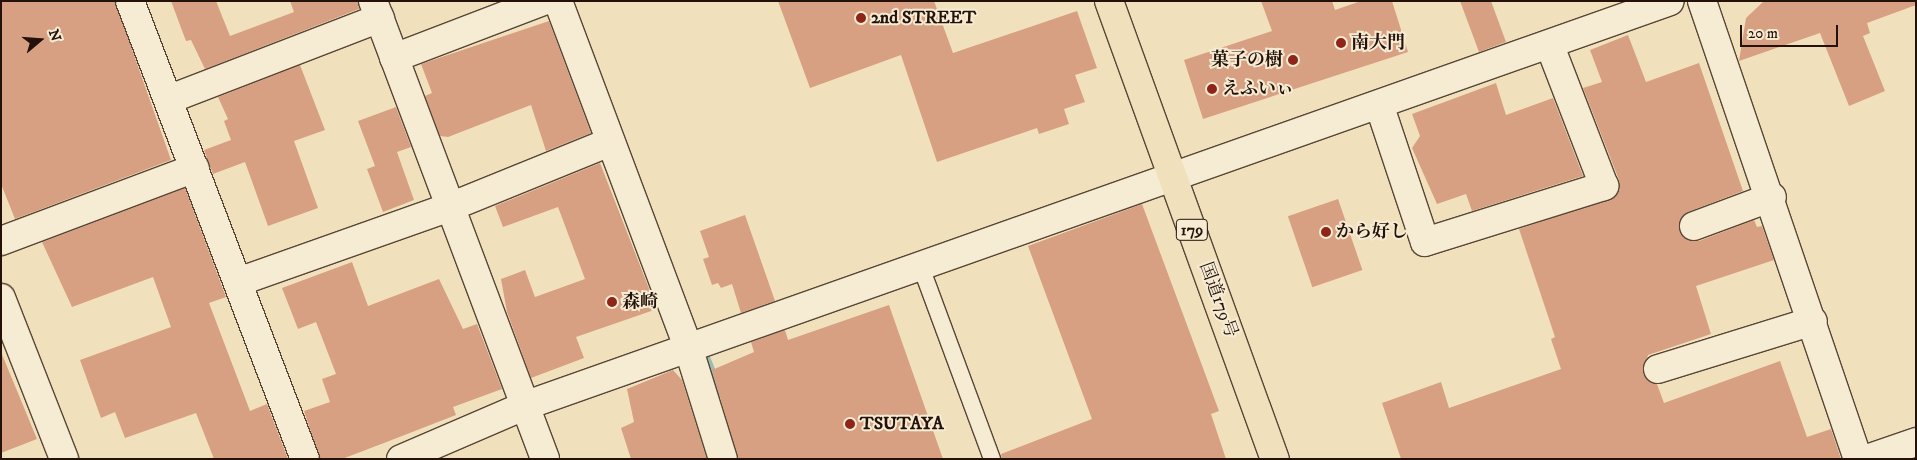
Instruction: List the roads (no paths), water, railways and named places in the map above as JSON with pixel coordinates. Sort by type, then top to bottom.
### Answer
[{"type":"highway","name":"国道179号","points":[[1109,1],[1275,459]]},
{"type":"street","points":[[130,1],[170,99],[305,459]]},
{"type":"street","points":[[394,58],[542,1]]},
{"type":"street","points":[[558,1],[689,350],[723,459]]},
{"type":"street","points":[[401,459],[524,406],[689,350],[1173,176],[1380,107],[1670,1]]},
{"type":"street","points":[[1702,1],[1772,197],[1858,459]]},
{"type":"street","points":[[170,99],[376,9],[545,459]]},
{"type":"street","points":[[1380,107],[1425,242],[1604,186],[1550,46]]},
{"type":"street","points":[[238,282],[450,207],[610,142]]},
{"type":"street","points":[[1,241],[195,168]]},
{"type":"street","points":[[1694,226],[1772,197]]},
{"type":"street","points":[[1,298],[64,459]]},
{"type":"street","points":[[1658,369],[1813,321]]},
{"type":"street","points":[[1867,459],[1916,442]]},
{"type":"lane","points":[[921,267],[992,459]]},
{"type":"waterway","points":[[702,350],[719,392]]},
{"type":"place","name":"2nd STREET","points":[[861,18]]},
{"type":"place","name":"南大門","points":[[1341,43]]},
{"type":"place","name":"菓子の樹","points":[[1293,60]]},
{"type":"place","name":"えふいぃ","points":[[1212,89]]},
{"type":"place","name":"から好し","points":[[1326,232]]},
{"type":"place","name":"森崎","points":[[612,302]]},
{"type":"place","name":"TSUTAYA","points":[[850,424]]}]
